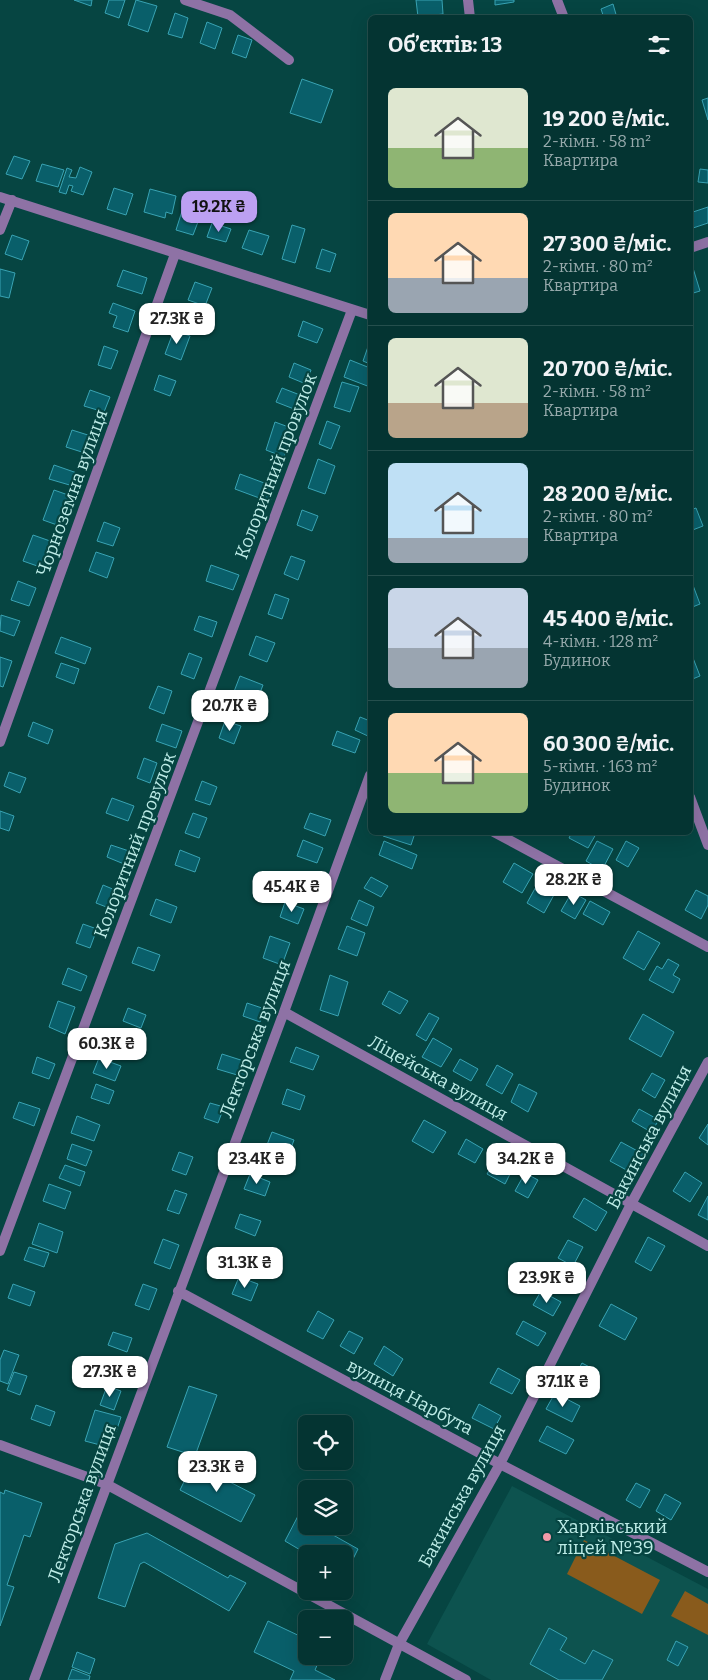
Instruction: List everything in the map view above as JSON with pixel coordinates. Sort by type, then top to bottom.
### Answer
[{"type":"street","points":[[185,0],[230,15],[289,60]]},
{"type":"street","points":[[468,0],[470,15]]},
{"type":"street","points":[[557,0],[563,15]]},
{"type":"street","points":[[0,197],[368,314]]},
{"type":"street","points":[[0,230],[12,200]]},
{"type":"street","points":[[693,247],[708,242]]},
{"type":"street","name":"Чорноземна вулиця","points":[[0,742],[175,254]]},
{"type":"street","name":"Колоритний провулок","points":[[0,1251],[352,310]]},
{"type":"street","name":"Лекторська вулиця","points":[[34,1680],[284,1012],[368,781]]},
{"type":"street","points":[[693,805],[708,844]]},
{"type":"street","points":[[500,835],[708,947]]},
{"type":"street","name":"Ліцейська вулиця","points":[[284,1012],[708,1246]]},
{"type":"street","name":"Бакинська вулиця","points":[[385,1680],[400,1644],[500,1464],[631,1204],[708,1062]]},
{"type":"street","name":"вулиця Нарбута","points":[[178,1291],[500,1464],[708,1572]]},
{"type":"street","points":[[0,1445],[106,1484],[466,1680]]},
{"type":"shaded area","name":"Харківський ліцей №39","points":[[512,1486],[708,1589],[708,1680],[491,1680],[427,1644]]},
{"type":"shaded area","points":[[584,1540],[660,1580],[642,1614],[567,1574]]},
{"type":"shaded area","points":[[685,1591],[708,1604],[708,1635],[671,1616]]},
{"type":"building","points":[[74,0],[92,0],[91,6]]},
{"type":"building","points":[[109,0],[125,0],[119,18],[105,13]]},
{"type":"building","points":[[136,0],[157,6],[148,32],[128,25]]},
{"type":"building","points":[[416,0],[442,0],[443,14],[418,15]]},
{"type":"building","points":[[495,0],[514,0],[514,2],[495,5]]},
{"type":"building","points":[[613,4],[616,15],[603,15],[601,9]]},
{"type":"building","points":[[175,13],[188,18],[182,38],[168,34]]},
{"type":"building","points":[[207,22],[222,28],[215,49],[200,43]]},
{"type":"building","points":[[238,35],[252,40],[246,58],[232,53]]},
{"type":"building","points":[[302,79],[333,90],[321,123],[290,113]]},
{"type":"building","points":[[708,98],[708,120],[702,100]]},
{"type":"building","points":[[14,156],[30,161],[22,179],[6,174]]},
{"type":"building","points":[[42,164],[64,170],[58,187],[36,181]]},
{"type":"building","points":[[80,167],[92,172],[83,195],[71,191],[73,186],[69,185],[66,194],[59,192],[67,168],[72,170],[69,177],[76,178]]},
{"type":"building","points":[[700,169],[708,170],[708,183],[698,182]]},
{"type":"building","points":[[114,188],[133,194],[126,215],[107,209]]},
{"type":"building","points":[[150,189],[176,196],[172,214],[166,212],[165,218],[144,212]]},
{"type":"building","points":[[708,207],[708,223],[693,228],[693,212]]},
{"type":"building","points":[[183,208],[201,214],[193,235],[176,230]]},
{"type":"building","points":[[212,223],[231,229],[226,242],[207,237]]},
{"type":"building","points":[[292,225],[305,229],[295,263],[282,259]]},
{"type":"building","points":[[249,230],[269,236],[262,255],[242,248]]},
{"type":"building","points":[[12,235],[29,241],[22,260],[5,254]]},
{"type":"building","points":[[322,249],[336,254],[330,272],[316,268]]},
{"type":"building","points":[[693,268],[700,291],[693,293]]},
{"type":"building","points":[[0,269],[15,273],[9,298],[0,296]]},
{"type":"building","points":[[123,270],[147,278],[142,294],[117,286]]},
{"type":"building","points":[[195,282],[212,288],[205,306],[188,300]]},
{"type":"building","points":[[113,303],[135,311],[128,332],[113,327],[117,316],[109,313]]},
{"type":"building","points":[[303,321],[323,329],[317,343],[298,336]]},
{"type":"building","points":[[174,330],[190,336],[181,360],[165,354]]},
{"type":"building","points":[[104,346],[118,351],[111,369],[98,365]]},
{"type":"building","points":[[368,347],[368,363],[363,361]]},
{"type":"building","points":[[350,360],[368,367],[368,386],[344,377]]},
{"type":"building","points":[[294,363],[311,370],[306,384],[289,377]]},
{"type":"building","points":[[159,375],[176,381],[170,396],[154,390]]},
{"type":"building","points":[[342,382],[359,387],[350,412],[334,407]]},
{"type":"building","points":[[282,388],[300,395],[294,409],[276,402]]},
{"type":"building","points":[[90,390],[110,397],[104,412],[84,406]]},
{"type":"building","points":[[327,421],[340,426],[331,449],[319,444]]},
{"type":"building","points":[[275,422],[294,429],[284,457],[266,450]]},
{"type":"building","points":[[72,430],[91,436],[85,453],[66,447]]},
{"type":"building","points":[[318,459],[335,466],[325,494],[308,488]]},
{"type":"building","points":[[54,465],[77,473],[73,486],[49,479]]},
{"type":"building","points":[[240,474],[275,487],[270,502],[235,489]]},
{"type":"building","points":[[54,490],[71,496],[60,526],[43,520]]},
{"type":"building","points":[[696,508],[703,526],[693,530],[693,509]]},
{"type":"building","points":[[302,510],[318,516],[312,531],[297,525]]},
{"type":"building","points":[[104,522],[120,528],[113,546],[97,541]]},
{"type":"building","points":[[33,535],[53,542],[43,568],[23,561]]},
{"type":"building","points":[[96,552],[114,558],[107,578],[89,571]]},
{"type":"building","points":[[291,556],[305,561],[298,580],[284,574]]},
{"type":"building","points":[[211,565],[239,575],[233,590],[206,581]]},
{"type":"building","points":[[18,581],[36,588],[29,606],[11,600]]},
{"type":"building","points":[[693,585],[700,604],[693,607]]},
{"type":"building","points":[[275,594],[289,599],[282,619],[268,614]]},
{"type":"building","points":[[1,615],[20,621],[14,636],[0,631]]},
{"type":"building","points":[[199,616],[217,622],[212,637],[194,630]]},
{"type":"building","points":[[256,636],[275,643],[267,662],[249,655]]},
{"type":"building","points":[[61,637],[91,648],[85,664],[55,653]]},
{"type":"building","points":[[189,653],[202,658],[194,679],[181,674]]},
{"type":"building","points":[[0,657],[12,661],[3,687],[0,686]]},
{"type":"building","points":[[693,658],[700,676],[693,679]]},
{"type":"building","points":[[61,663],[79,669],[74,684],[56,677]]},
{"type":"building","points":[[240,676],[263,685],[253,711],[230,702]]},
{"type":"building","points":[[158,686],[172,691],[164,714],[149,708]]},
{"type":"building","points":[[360,717],[368,720],[368,736],[355,730]]},
{"type":"building","points":[[225,721],[241,726],[234,744],[219,738]]},
{"type":"building","points":[[33,722],[53,730],[48,744],[28,736]]},
{"type":"building","points":[[162,724],[182,731],[176,748],[156,741]]},
{"type":"building","points":[[337,731],[360,740],[355,753],[332,745]]},
{"type":"building","points":[[144,758],[157,763],[150,783],[137,778]]},
{"type":"building","points":[[9,772],[26,778],[20,793],[4,786]]},
{"type":"building","points":[[202,781],[217,787],[210,805],[195,800]]},
{"type":"building","points":[[112,798],[134,806],[128,821],[106,813]]},
{"type":"building","points":[[0,811],[14,816],[9,831],[0,828]]},
{"type":"building","points":[[193,813],[207,818],[199,838],[185,833]]},
{"type":"building","points":[[310,813],[331,820],[325,836],[304,828]]},
{"type":"building","points":[[384,835],[414,835],[411,845]]},
{"type":"building","points":[[570,835],[595,835],[588,848],[569,838]]},
{"type":"building","points":[[303,840],[323,848],[317,863],[297,856]]},
{"type":"building","points":[[384,841],[417,855],[412,869],[379,855]]},
{"type":"building","points":[[597,841],[613,849],[602,870],[586,861]]},
{"type":"building","points":[[626,841],[639,848],[628,867],[616,860]]},
{"type":"building","points":[[111,845],[129,851],[124,864],[107,857]]},
{"type":"building","points":[[180,850],[200,858],[195,872],[175,865]]},
{"type":"building","points":[[514,863],[533,874],[522,893],[503,882]]},
{"type":"building","points":[[371,877],[388,886],[381,897],[364,888]]},
{"type":"building","points":[[538,883],[555,893],[544,913],[527,903]]},
{"type":"building","points":[[103,885],[115,890],[109,908],[96,903]]},
{"type":"building","points":[[696,890],[708,896],[708,905],[701,919],[685,910]]},
{"type":"building","points":[[572,892],[586,900],[575,919],[561,911]]},
{"type":"building","points":[[156,899],[177,907],[171,923],[150,915]]},
{"type":"building","points":[[359,900],[374,907],[367,926],[351,919]]},
{"type":"building","points":[[590,901],[610,912],[603,925],[583,914]]},
{"type":"building","points":[[285,902],[304,909],[298,924],[280,917]]},
{"type":"building","points":[[83,924],[97,929],[90,948],[76,943]]},
{"type":"building","points":[[347,926],[365,933],[357,956],[338,949]]},
{"type":"building","points":[[638,931],[660,943],[644,970],[623,958]]},
{"type":"building","points":[[270,936],[290,943],[282,965],[263,958]]},
{"type":"building","points":[[138,947],[160,955],[154,971],[132,963]]},
{"type":"building","points":[[668,959],[679,965],[673,975],[680,979],[673,993],[649,980],[657,966],[662,969]]},
{"type":"building","points":[[68,968],[87,976],[81,991],[62,984]]},
{"type":"building","points":[[330,975],[348,982],[338,1016],[320,1010]]},
{"type":"building","points":[[389,991],[408,1001],[400,1014],[382,1004]]},
{"type":"building","points":[[58,1001],[75,1007],[65,1034],[49,1027]]},
{"type":"building","points":[[247,1003],[265,1009],[260,1022],[243,1016]]},
{"type":"building","points":[[128,1008],[146,1015],[141,1028],[123,1021]]},
{"type":"building","points":[[429,1013],[439,1018],[426,1041],[416,1035]]},
{"type":"building","points":[[643,1014],[674,1032],[661,1057],[629,1039]]},
{"type":"building","points":[[433,1038],[452,1049],[441,1067],[422,1057]]},
{"type":"building","points":[[296,1047],[319,1056],[313,1070],[290,1062]]},
{"type":"building","points":[[222,1054],[250,1063],[244,1077],[217,1069]]},
{"type":"building","points":[[37,1057],[55,1064],[49,1079],[32,1073]]},
{"type":"building","points":[[99,1058],[121,1066],[115,1081],[93,1073]]},
{"type":"building","points":[[460,1059],[478,1069],[471,1081],[453,1071]]},
{"type":"building","points":[[497,1065],[513,1074],[502,1094],[486,1085]]},
{"type":"building","points":[[652,1073],[665,1080],[655,1098],[642,1090]]},
{"type":"building","points":[[96,1084],[114,1091],[109,1104],[91,1098]]},
{"type":"building","points":[[519,1084],[537,1093],[528,1112],[511,1102]]},
{"type":"building","points":[[287,1089],[305,1096],[300,1110],[282,1104]]},
{"type":"building","points":[[19,1102],[40,1109],[34,1126],[13,1118]]},
{"type":"building","points":[[210,1103],[224,1107],[218,1123],[204,1118]]},
{"type":"building","points":[[639,1109],[659,1120],[651,1132],[632,1121]]},
{"type":"building","points":[[77,1116],[100,1125],[94,1141],[71,1133]]},
{"type":"building","points":[[424,1120],[446,1132],[433,1153],[412,1141]]},
{"type":"building","points":[[708,1124],[708,1145],[699,1138]]},
{"type":"building","points":[[272,1132],[294,1140],[287,1159],[265,1150]]},
{"type":"building","points":[[466,1139],[483,1149],[475,1163],[458,1154]]},
{"type":"building","points":[[621,1142],[643,1154],[632,1173],[610,1161]]},
{"type":"building","points":[[72,1144],[92,1151],[86,1166],[67,1159]]},
{"type":"building","points":[[179,1152],[193,1157],[186,1175],[172,1170]]},
{"type":"building","points":[[495,1160],[512,1170],[505,1184],[487,1174]]},
{"type":"building","points":[[65,1165],[85,1172],[80,1186],[59,1178]]},
{"type":"building","points":[[685,1172],[702,1183],[690,1202],[673,1191]]},
{"type":"building","points":[[525,1173],[538,1180],[528,1198],[515,1191]]},
{"type":"building","points":[[250,1174],[270,1182],[265,1196],[244,1189]]},
{"type":"building","points":[[49,1184],[71,1192],[65,1209],[43,1201]]},
{"type":"building","points":[[175,1190],[187,1194],[179,1214],[167,1210]]},
{"type":"building","points":[[708,1196],[708,1220],[698,1215]]},
{"type":"building","points":[[584,1198],[607,1212],[596,1231],[573,1217]]},
{"type":"building","points":[[240,1214],[261,1221],[255,1236],[235,1228]]},
{"type":"building","points":[[39,1223],[63,1232],[57,1253],[32,1244]]},
{"type":"building","points":[[648,1237],[665,1246],[651,1271],[635,1262]]},
{"type":"building","points":[[163,1239],[179,1245],[170,1269],[154,1263]]},
{"type":"building","points":[[568,1240],[583,1247],[573,1266],[558,1258]]},
{"type":"building","points":[[29,1247],[49,1253],[44,1267],[24,1260]]},
{"type":"building","points":[[239,1277],[258,1284],[251,1301],[232,1294]]},
{"type":"building","points":[[13,1284],[35,1292],[30,1306],[8,1298]]},
{"type":"building","points":[[143,1284],[157,1289],[149,1310],[135,1305]]},
{"type":"building","points":[[541,1291],[561,1302],[553,1316],[533,1305]]},
{"type":"building","points":[[611,1304],[637,1318],[625,1340],[599,1326]]},
{"type":"building","points":[[318,1311],[334,1320],[323,1339],[307,1331]]},
{"type":"building","points":[[523,1321],[546,1333],[538,1346],[516,1334]]},
{"type":"building","points":[[349,1331],[363,1338],[354,1354],[340,1346]]},
{"type":"building","points":[[113,1332],[132,1338],[127,1352],[108,1345]]},
{"type":"building","points":[[384,1346],[403,1359],[393,1376],[374,1364]]},
{"type":"building","points":[[4,1350],[19,1355],[8,1384],[0,1381],[0,1360]]},
{"type":"building","points":[[582,1363],[599,1372],[593,1383],[576,1374]]},
{"type":"building","points":[[498,1368],[520,1380],[512,1394],[490,1383]]},
{"type":"building","points":[[14,1372],[27,1376],[20,1395],[7,1390]]},
{"type":"building","points":[[107,1386],[121,1391],[114,1410],[100,1405]]},
{"type":"building","points":[[189,1386],[217,1395],[195,1456],[167,1447]]},
{"type":"building","points":[[555,1393],[580,1406],[572,1422],[546,1409]]},
{"type":"building","points":[[479,1404],[501,1416],[494,1429],[472,1418]]},
{"type":"building","points":[[36,1405],[55,1412],[50,1426],[31,1419]]},
{"type":"building","points":[[95,1410],[121,1417],[116,1432],[109,1430],[104,1446],[85,1441]]},
{"type":"building","points":[[547,1426],[574,1440],[566,1454],[539,1441]]},
{"type":"building","points":[[193,1463],[255,1495],[241,1522],[180,1490]]},
{"type":"building","points":[[636,1483],[650,1490],[640,1508],[626,1500]]},
{"type":"building","points":[[5,1490],[42,1503],[30,1537],[24,1535],[7,1585],[14,1587],[0,1626],[0,1492],[4,1494]]},
{"type":"building","points":[[665,1494],[681,1503],[671,1520],[656,1511]]},
{"type":"building","points":[[298,1516],[298,1535],[333,1535],[351,1545],[298,1545],[298,1549],[285,1541]]},
{"type":"building","points":[[147,1533],[228,1578],[230,1575],[246,1583],[229,1611],[144,1562],[140,1564],[125,1607],[98,1598],[115,1544]]},
{"type":"building","points":[[353,1546],[358,1549],[353,1559]]},
{"type":"building","points":[[268,1621],[298,1635],[298,1665],[317,1665],[315,1670],[335,1680],[290,1680],[294,1671],[254,1652]]},
{"type":"building","points":[[549,1628],[567,1638],[560,1650],[585,1664],[593,1650],[613,1660],[602,1680],[559,1680],[530,1664]]},
{"type":"building","points":[[676,1641],[688,1647],[678,1666],[667,1660]]},
{"type":"building","points":[[77,1652],[95,1659],[90,1674],[72,1667]]},
{"type":"building","points":[[72,1669],[90,1676],[89,1680],[68,1680]]},
{"type":"place","name":"Харківський ліцей №39","points":[[547,1537]]}]
